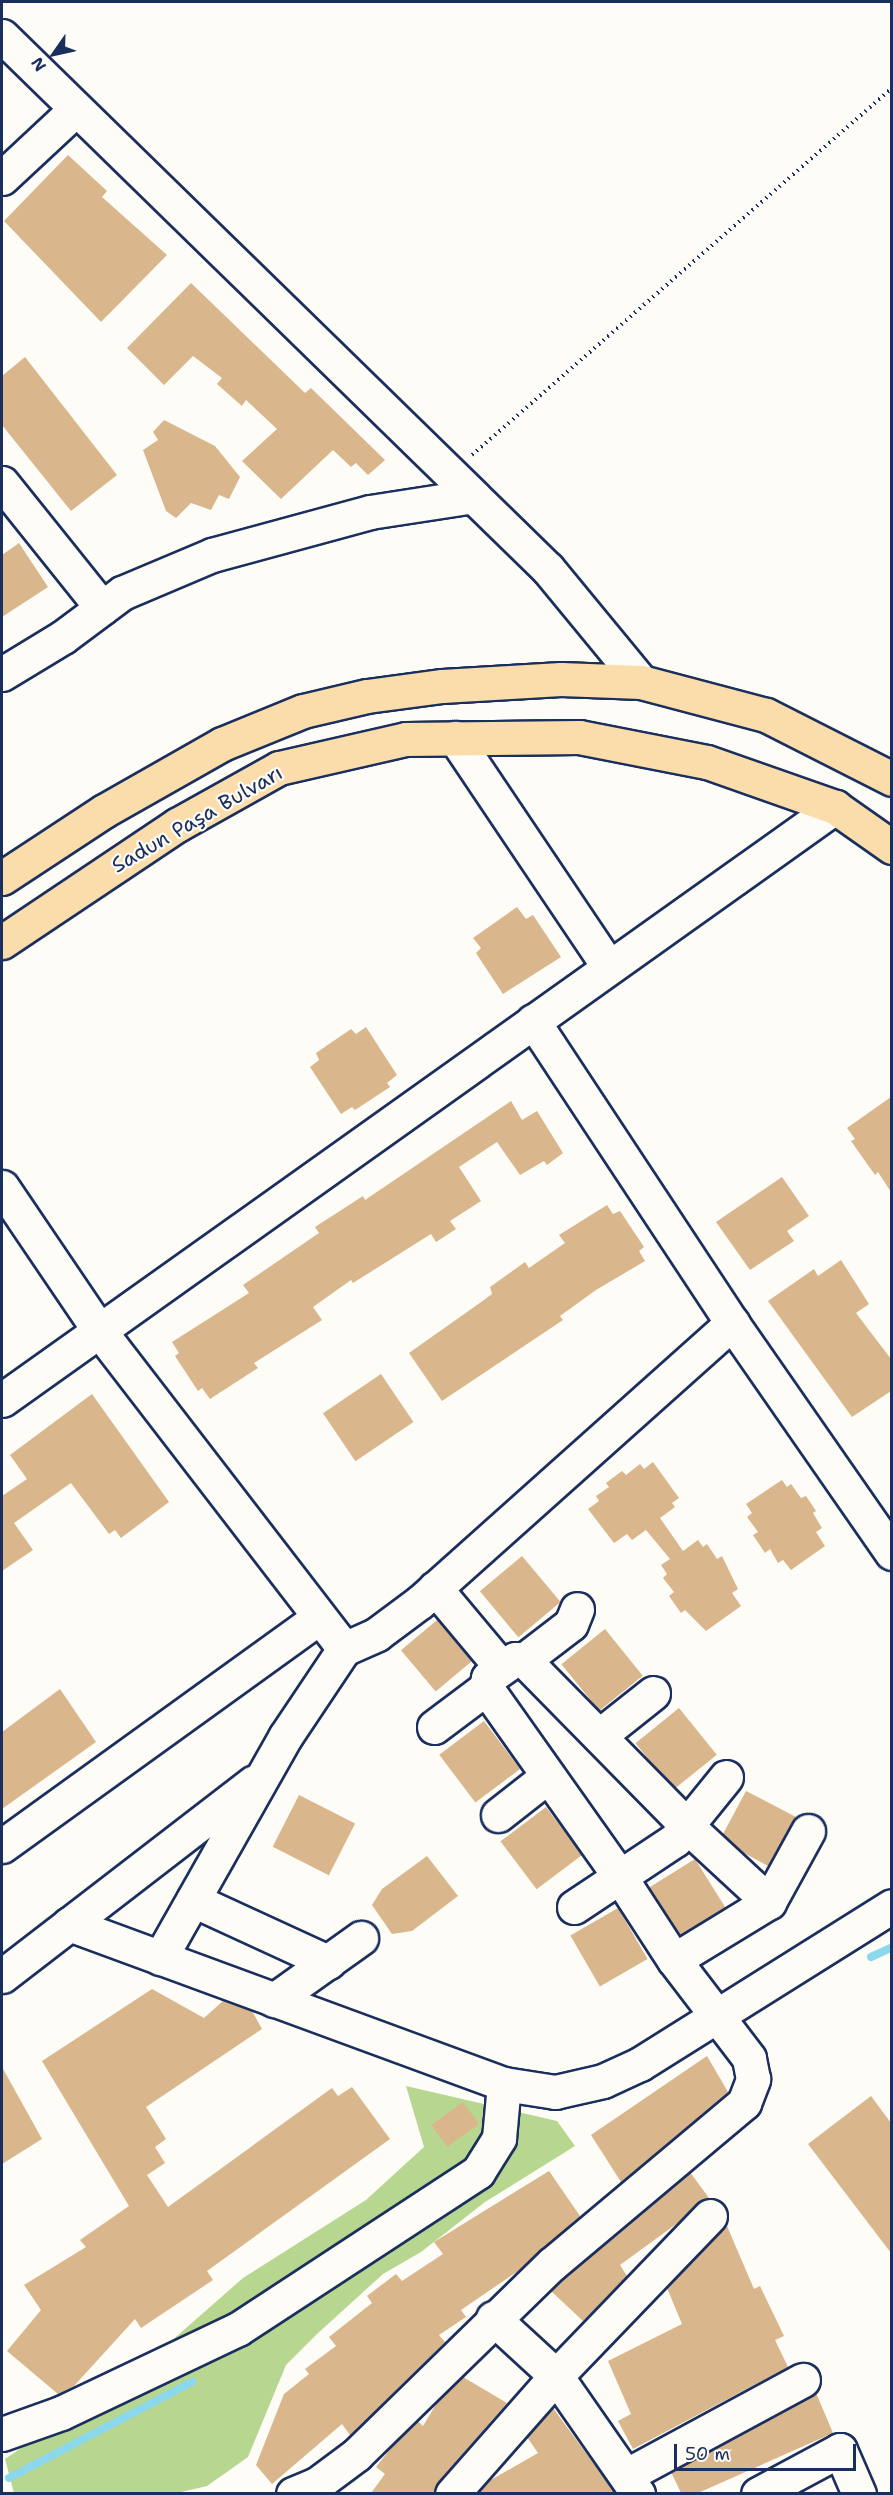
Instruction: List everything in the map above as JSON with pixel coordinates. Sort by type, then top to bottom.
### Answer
[{"type":"main road","points":[[2,878],[104,811],[222,744],[303,711],[367,696],[442,686],[561,679],[641,682],[766,715],[891,779]]},
{"type":"main road","name":"Sadun Paşa Bulvarı","points":[[2,942],[177,825],[279,768],[406,739],[579,737],[707,762],[835,807],[891,847]]},
{"type":"street","points":[[2,36],[548,569],[641,682]]},
{"type":"street","points":[[2,178],[76,109]]},
{"type":"street","points":[[2,483],[102,608]]},
{"type":"street","points":[[2,674],[63,637],[122,593],[212,555],[462,485]]},
{"type":"street","points":[[455,738],[609,967]]},
{"type":"street","points":[[2,1400],[98,1329],[835,807]]},
{"type":"street","points":[[533,1021],[732,1323],[891,1553]]},
{"type":"street","points":[[2,1187],[98,1329],[344,1649]]},
{"type":"street","points":[[160,1958],[264,1774],[344,1649],[377,1634],[435,1588],[732,1323]]},
{"type":"street","points":[[316,2490],[356,2455],[493,2318],[744,2103],[753,2079],[749,2058],[674,1960],[620,1877],[548,1776],[504,1672],[435,1588]]},
{"type":"street","points":[[434,1727],[504,1672],[571,1624],[577,1609]]},
{"type":"street","points":[[2,1846],[319,1617]]},
{"type":"street","points":[[504,1672],[599,1736],[687,1826],[769,1902]]},
{"type":"street","points":[[599,1736],[653,1693]]},
{"type":"street","points":[[2,1976],[264,1774]]},
{"type":"street","points":[[498,1815],[548,1776]]},
{"type":"street","points":[[574,1907],[675,1840],[726,1777]]},
{"type":"street","points":[[674,1960],[769,1902],[808,1831]]},
{"type":"street","points":[[193,1900],[328,1962]]},
{"type":"street","points":[[69,1924],[504,2084],[555,2092],[603,2081],[640,2064],[891,1906]]},
{"type":"street","points":[[274,2000],[361,1938]]},
{"type":"street","points":[[2,2434],[61,2413],[238,2329],[478,2172],[499,2138],[504,2084]]},
{"type":"street","points":[[452,2493],[556,2376],[710,2216]]},
{"type":"street","points":[[493,2318],[556,2376],[633,2484],[803,2380]]},
{"type":"street","points":[[758,2493],[840,2450],[860,2493]]},
{"type":"path","points":[[462,485],[891,88]]},
{"type":"green space","points":[[406,2086],[557,2121],[575,2146],[485,2202],[421,2252],[383,2274],[316,2335],[286,2365],[248,2457],[207,2486],[173,2494],[14,2493],[5,2459],[144,2365],[243,2278],[366,2200],[424,2147]]},
{"type":"building","points":[[68,155],[107,191],[102,197],[167,255],[101,322],[4,221]]},
{"type":"building","points":[[191,283],[305,393],[311,388],[385,460],[368,475],[356,463],[351,467],[333,450],[281,499],[242,461],[277,429],[246,400],[242,406],[217,384],[222,378],[193,356],[164,385],[127,348]]},
{"type":"building","points":[[25,357],[117,475],[71,511],[2,425],[2,376]]},
{"type":"building","points":[[164,420],[215,446],[240,477],[229,499],[219,495],[211,510],[191,503],[176,518],[166,511],[143,450],[158,440],[153,432]]},
{"type":"building","points":[[19,543],[48,587],[2,617],[2,555]]},
{"type":"building","points":[[517,907],[526,919],[533,915],[561,957],[503,994],[476,953],[481,948],[473,938]]},
{"type":"building","points":[[366,1027],[397,1075],[387,1083],[390,1087],[355,1110],[352,1107],[341,1114],[310,1067],[319,1060],[316,1053],[351,1029],[356,1034]]},
{"type":"building","points":[[891,1097],[891,1192],[878,1172],[875,1175],[851,1141],[855,1139],[847,1128]]},
{"type":"building","points":[[511,1101],[522,1120],[537,1111],[563,1153],[547,1165],[544,1161],[520,1175],[497,1142],[459,1167],[481,1201],[450,1221],[456,1229],[436,1242],[431,1234],[353,1283],[351,1280],[313,1307],[322,1320],[254,1363],[258,1368],[210,1399],[202,1388],[198,1391],[175,1356],[179,1353],[172,1342],[249,1293],[243,1285],[319,1233],[315,1227],[363,1196],[365,1200]]},
{"type":"building","points":[[782,1177],[809,1216],[787,1231],[794,1241],[750,1270],[716,1222]]},
{"type":"building","points":[[607,1205],[613,1214],[620,1211],[644,1247],[639,1251],[645,1261],[596,1290],[560,1316],[563,1320],[442,1401],[409,1353],[492,1294],[490,1287],[525,1262],[529,1268],[565,1243],[559,1235]]},
{"type":"building","points":[[841,1260],[869,1304],[856,1313],[891,1359],[891,1391],[852,1417],[768,1301],[814,1269],[818,1276]]},
{"type":"building","points":[[381,1374],[413,1422],[355,1461],[323,1413]]},
{"type":"building","points":[[92,1394],[169,1502],[121,1538],[115,1530],[109,1534],[71,1483],[14,1523],[33,1550],[2,1571],[2,1496],[27,1479],[10,1455]]},
{"type":"building","points":[[653,1462],[679,1498],[672,1503],[675,1507],[660,1518],[683,1551],[698,1540],[703,1547],[707,1544],[717,1559],[722,1556],[738,1589],[732,1593],[741,1606],[706,1631],[685,1610],[681,1613],[669,1596],[674,1592],[663,1578],[667,1574],[661,1565],[670,1559],[646,1530],[632,1540],[627,1534],[614,1543],[588,1509],[599,1501],[596,1496],[609,1487],[606,1483],[622,1471],[626,1475],[640,1464],[644,1469]]},
{"type":"building","points":[[782,1480],[787,1487],[791,1484],[801,1498],[806,1496],[816,1511],[813,1513],[822,1528],[816,1532],[825,1546],[791,1570],[783,1560],[778,1563],[770,1549],[765,1553],[753,1535],[758,1532],[747,1517],[752,1513],[746,1504]]},
{"type":"building","points":[[522,1556],[561,1602],[518,1637],[480,1591]]},
{"type":"building","points":[[437,1620],[472,1661],[436,1692],[401,1650]]},
{"type":"building","points":[[605,1629],[643,1676],[599,1711],[561,1664]]},
{"type":"building","points":[[60,1689],[96,1742],[2,1809],[2,1732]]},
{"type":"building","points":[[679,1708],[717,1755],[673,1790],[635,1743]]},
{"type":"building","points":[[484,1721],[520,1769],[475,1803],[439,1755]]},
{"type":"building","points":[[746,1791],[796,1817],[768,1866],[744,1853],[723,1834]]},
{"type":"building","points":[[299,1795],[355,1824],[329,1875],[273,1847]]},
{"type":"building","points":[[546,1807],[582,1855],[537,1889],[500,1841]]},
{"type":"building","points":[[427,1856],[458,1896],[412,1931],[392,1934],[372,1905],[382,1889]]},
{"type":"building","points":[[695,1859],[725,1907],[679,1936],[649,1888]]},
{"type":"building","points":[[618,1908],[648,1959],[600,1987],[570,1936]]},
{"type":"building","points":[[152,1989],[204,2018],[223,2001],[252,2011],[262,2029],[146,2107],[166,2139],[155,2147],[165,2163],[147,2175],[168,2207],[332,2088],[338,2096],[352,2087],[390,2139],[207,2271],[213,2280],[141,2328],[135,2319],[74,2386],[58,2394],[7,2351],[41,2310],[24,2285],[86,2247],[80,2240],[129,2206],[42,2061]]},
{"type":"building","points":[[707,2056],[728,2092],[621,2182],[591,2135]]},
{"type":"building","points":[[2,2067],[42,2139],[2,2164]]},
{"type":"building","points":[[871,2096],[891,2123],[891,2253],[808,2144]]},
{"type":"building","points":[[463,2102],[479,2124],[447,2147],[431,2125]]},
{"type":"building","points":[[549,2171],[580,2216],[518,2271],[461,2310],[466,2317],[439,2335],[445,2342],[350,2435],[342,2424],[272,2484],[256,2465],[284,2394],[309,2374],[305,2369],[336,2346],[329,2337],[372,2303],[367,2296],[396,2274],[402,2281],[443,2254],[434,2242]]},
{"type":"building","points":[[690,2172],[709,2198],[697,2203],[679,2222],[620,2265],[627,2276],[583,2321],[551,2291]]},
{"type":"building","points":[[727,2226],[754,2289],[760,2286],[784,2336],[775,2340],[788,2367],[633,2449],[618,2421],[631,2414],[608,2361],[682,2324],[667,2288]]},
{"type":"building","points":[[463,2377],[507,2403],[438,2482],[434,2493],[371,2493],[385,2474],[376,2467],[418,2421],[423,2426],[438,2401]]},
{"type":"building","points":[[816,2393],[833,2433],[698,2493],[681,2493],[671,2472]]},
{"type":"building","points":[[553,2408],[615,2493],[477,2493],[489,2481],[538,2453],[527,2437]]},
{"type":"waterway","points":[[871,1957],[892,1947]]},
{"type":"waterway","points":[[9,2478],[192,2382]]}]
